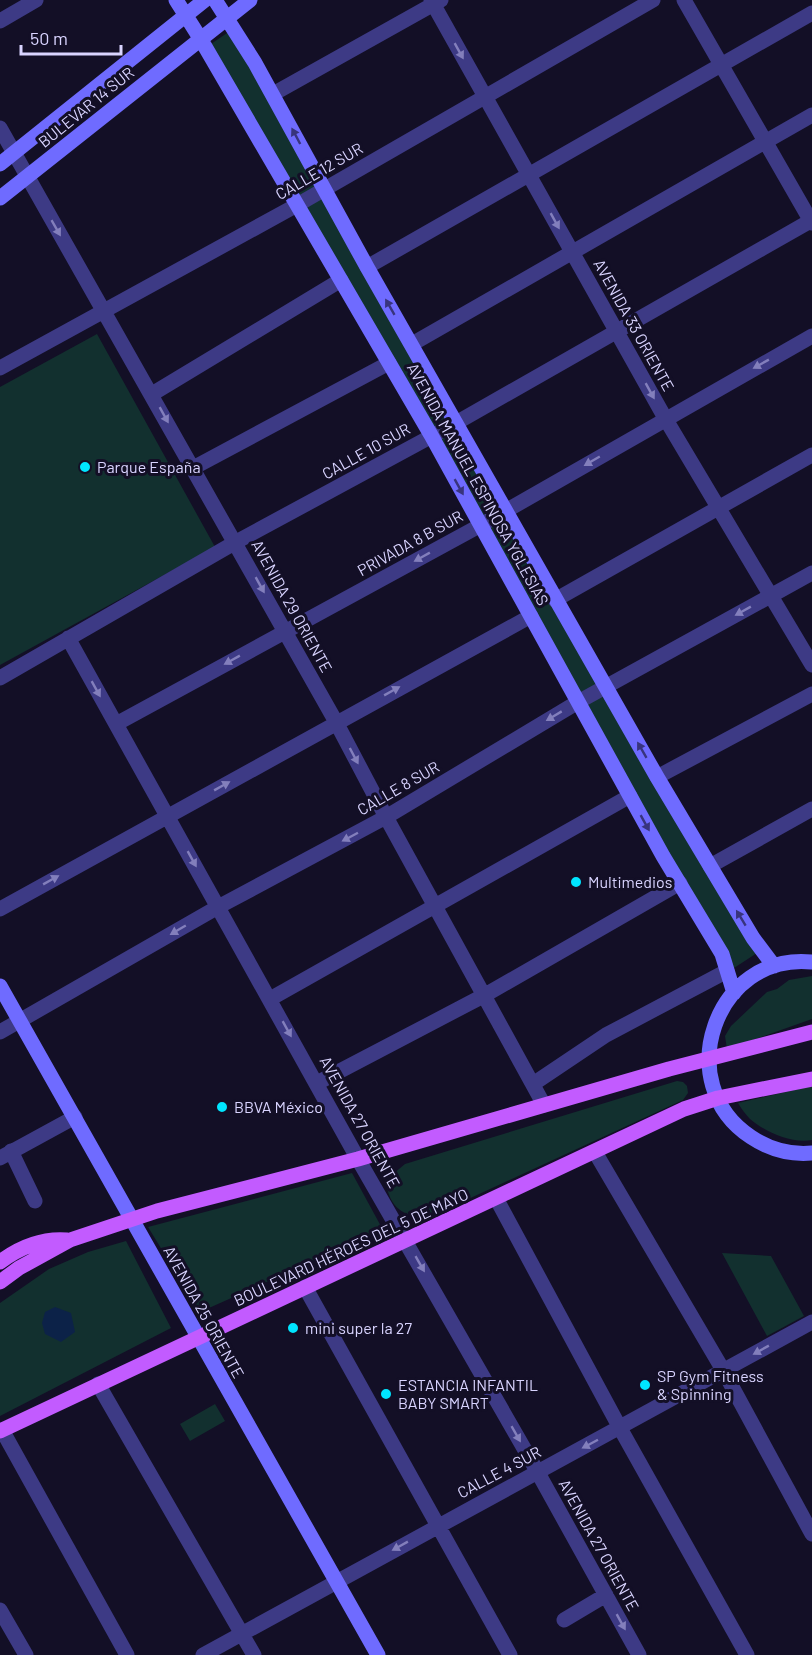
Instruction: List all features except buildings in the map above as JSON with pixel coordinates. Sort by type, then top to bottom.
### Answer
[{"type":"main road","name":"AVENIDA MANUEL ESPINOSA YGLESIAS","points":[[177,0],[431,435],[630,796],[722,954],[734,993]]},
{"type":"main road","name":"BULEVAR 14 SUR","points":[[0,164],[205,0]]},
{"type":"main road","name":"AVENIDA MANUEL ESPINOSA YGLESIAS","points":[[215,0],[273,94],[555,600],[657,777],[753,938],[774,966]]},
{"type":"main road","name":"BULEVAR 14 SUR","points":[[0,198],[250,0]]},
{"type":"main road","points":[[812,962],[774,966],[752,977],[734,993],[722,1008],[715,1024],[710,1042],[709,1060],[711,1081],[718,1098],[729,1116],[744,1132],[762,1144],[782,1151],[812,1153]]},
{"type":"main road","name":"AVENIDA 25 ORIENTE","points":[[0,986],[378,1655]]},
{"type":"main road","points":[[0,1282],[70,1240],[157,1211],[358,1159],[544,1105],[812,1032]]},
{"type":"main road","name":"BOULEVARD HÉROES DEL 5 DE MAYO","points":[[1,1429],[198,1339],[684,1109],[718,1098],[812,1079]]},
{"type":"main road","points":[[0,1262],[14,1251],[37,1242],[55,1239],[70,1240]]},
{"type":"street","points":[[0,21],[36,0]]},
{"type":"street","name":"CALLE 12 SUR","points":[[0,368],[297,205],[653,0]]},
{"type":"street","points":[[684,0],[812,222]]},
{"type":"street","points":[[273,94],[435,2]]},
{"type":"street","name":"AVENIDA 33 ORIENTE","points":[[435,2],[485,97],[665,418],[812,665]]},
{"type":"street","points":[[368,267],[812,13]]},
{"type":"street","points":[[412,344],[812,115]]},
{"type":"street","name":"AVENIDA 29 ORIENTE","points":[[0,128],[236,542],[544,1105]]},
{"type":"street","name":"CALLE 10 SUR","points":[[0,678],[236,542],[456,423],[616,330],[812,222]]},
{"type":"street","points":[[152,394],[341,280]]},
{"type":"street","name":"PRIVADA 8 B SUR","points":[[116,724],[481,525],[812,336]]},
{"type":"street","points":[[193,468],[389,363]]},
{"type":"street","points":[[555,600],[812,454]]},
{"type":"street","name":"CALLE 8 SUR","points":[[0,1032],[218,907],[386,817],[578,702],[812,573]]},
{"type":"street","points":[[0,909],[531,616]]},
{"type":"street","name":"AVENIDA 27 ORIENTE","points":[[68,638],[358,1159],[537,1471],[639,1655]]},
{"type":"street","points":[[657,777],[812,694]]},
{"type":"street","points":[[270,999],[630,796]]},
{"type":"street","points":[[710,866],[812,809]]},
{"type":"street","points":[[317,1083],[485,995],[680,884]]},
{"type":"street","points":[[533,1084],[606,1035],[727,971]]},
{"type":"street","points":[[35,1201],[6,1155],[75,1117]]},
{"type":"street","points":[[595,1152],[723,1370],[812,1534]]},
{"type":"street","points":[[496,1198],[620,1428],[747,1655]]},
{"type":"street","points":[[304,1287],[510,1655]]},
{"type":"street","name":"CALLE 4 SUR","points":[[203,1655],[812,1322]]},
{"type":"street","points":[[98,1384],[254,1655]]},
{"type":"street","points":[[1,1429],[127,1655]]},
{"type":"street","points":[[564,1620],[606,1594]]},
{"type":"street","points":[[0,1610],[26,1655]]},
{"type":"green space","points":[[230,31],[314,178],[299,187],[315,181],[600,685],[579,696],[211,44]]},
{"type":"green space","name":"Parque España","points":[[97,334],[215,547],[0,665],[0,387]]},
{"type":"green space","points":[[605,694],[757,953],[734,968],[583,705]]},
{"type":"green space","points":[[812,976],[812,1019],[727,1049],[725,1036],[731,1026],[767,992],[777,989],[789,980]]},
{"type":"green space","points":[[677,1081],[687,1086],[688,1093],[683,1100],[438,1213],[428,1216],[410,1215],[402,1212],[391,1199],[386,1180],[405,1164]]},
{"type":"green space","points":[[812,1086],[812,1140],[788,1139],[763,1128],[750,1119],[738,1103]]},
{"type":"green space","points":[[352,1173],[383,1230],[200,1312],[148,1227]]},
{"type":"green space","points":[[126,1241],[171,1328],[0,1416],[0,1303],[49,1269],[88,1252]]},
{"type":"green space","points":[[722,1253],[771,1256],[804,1316],[767,1336]]},
{"type":"green space","points":[[215,1404],[225,1421],[190,1441],[180,1424]]},
{"type":"water","points":[[55,1307],[71,1313],[75,1332],[61,1342],[45,1334],[42,1323],[45,1312]]},
{"type":"place","name":"Parque España","points":[[85,467]]},
{"type":"place","name":"Multimedios","points":[[576,882]]},
{"type":"place","name":"BBVA México","points":[[222,1107]]},
{"type":"place","name":"mini super la 27","points":[[293,1328]]},
{"type":"place","name":"SP Gym Fitness & Spinning","points":[[645,1385]]},
{"type":"place","name":"ESTANCIA INFANTIL BABY SMART","points":[[386,1394]]}]
